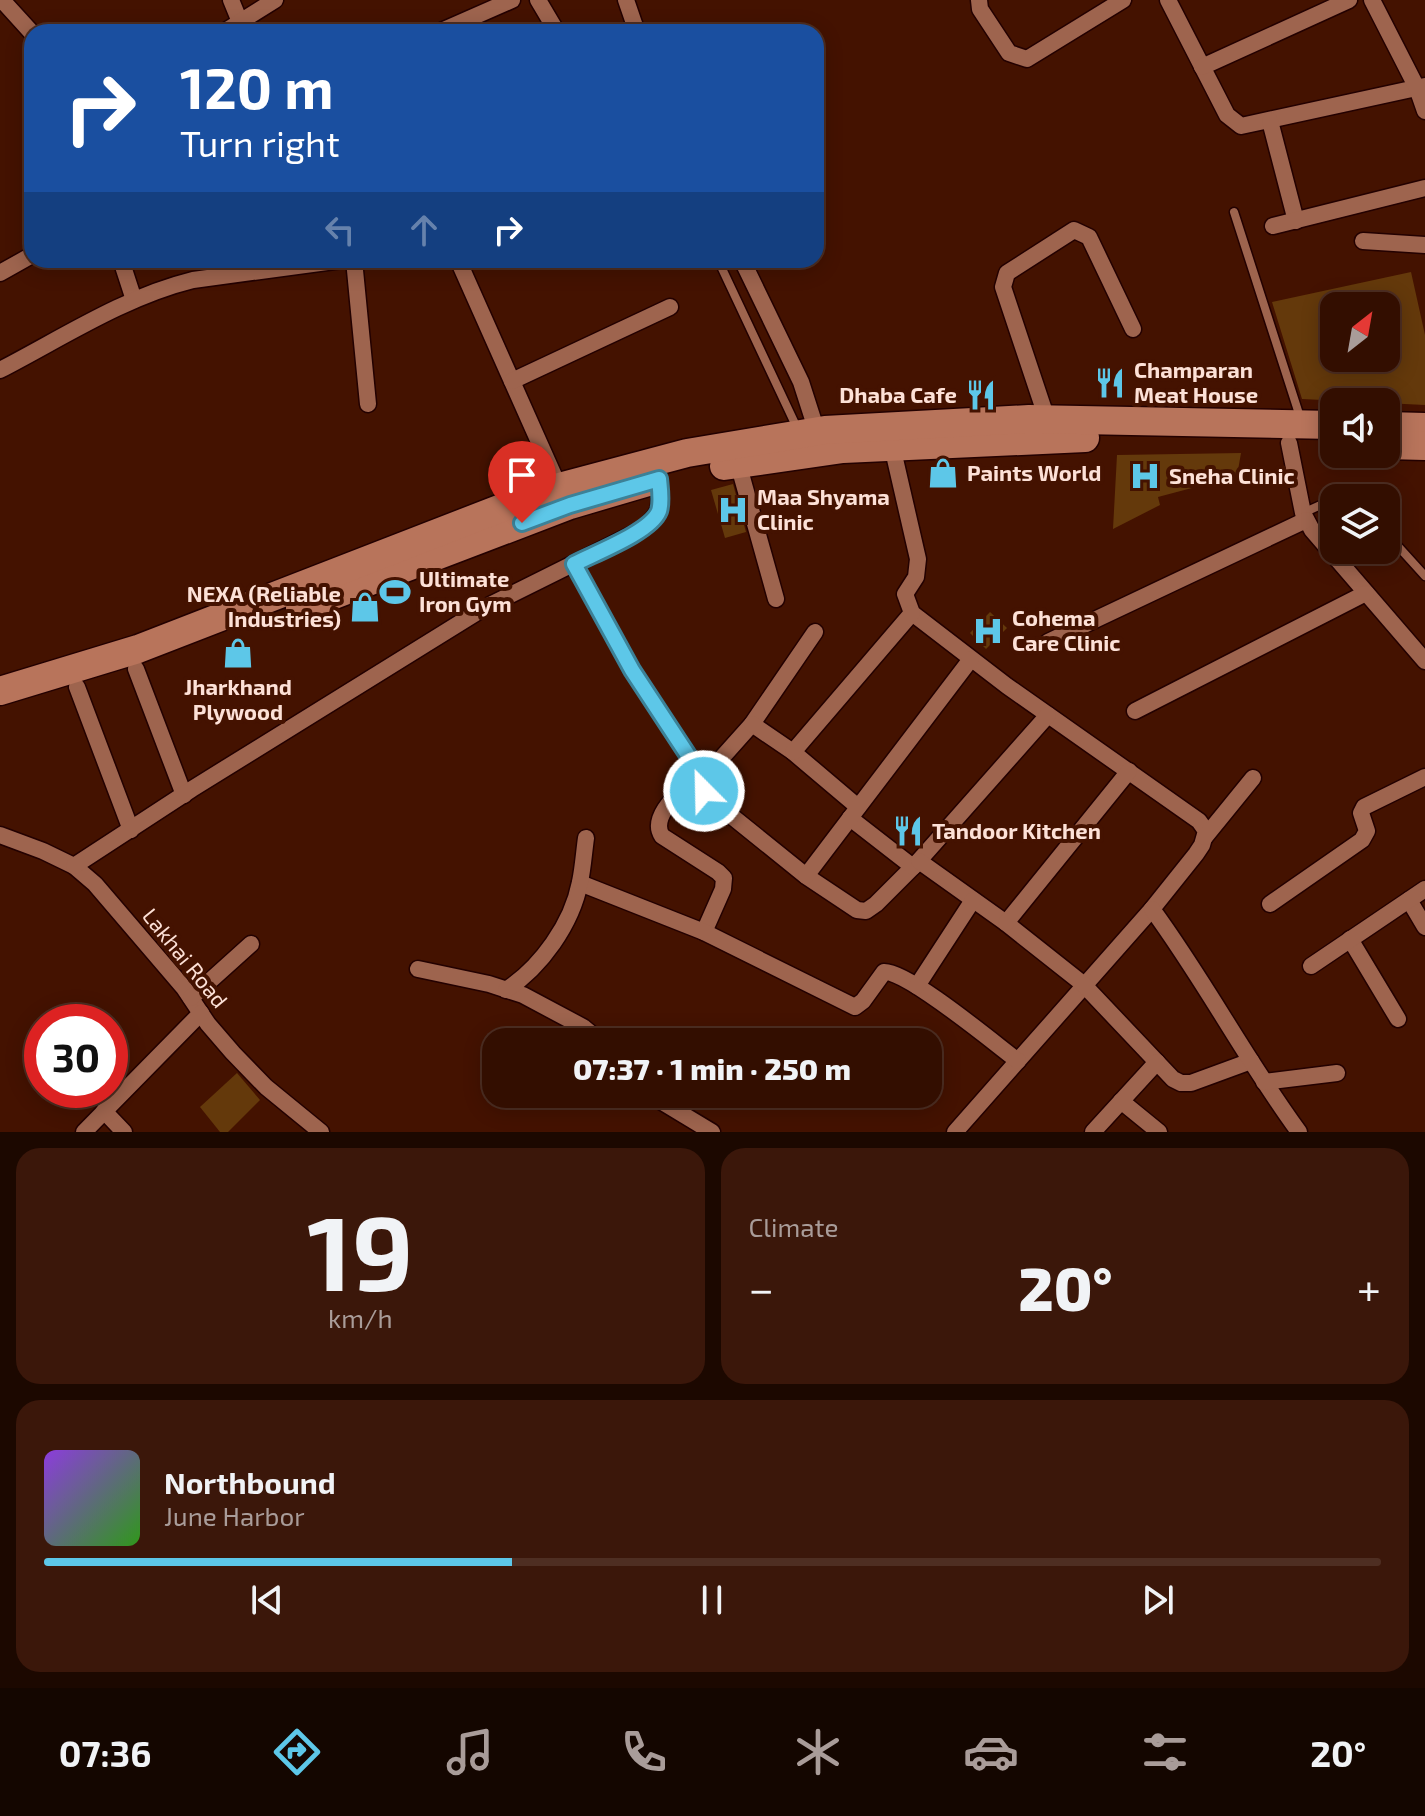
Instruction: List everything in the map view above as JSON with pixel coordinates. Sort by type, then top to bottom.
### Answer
[{"type":"highway","points":[[0,691],[138,649],[559,487],[687,453],[1047,419],[1296,434],[1320,440]]},
{"type":"highway","points":[[1400,426],[1425,427]]},
{"type":"highway","points":[[0,711],[136,669],[570,505],[659,479],[738,463],[813,439],[892,446],[1296,434],[1320,428]]},
{"type":"highway","points":[[1400,445],[1425,446]]},
{"type":"street","points":[[2,0],[24,24]]},
{"type":"street","points":[[231,0],[240,22]]},
{"type":"street","points":[[237,24],[275,0]]},
{"type":"street","points":[[462,24],[512,0]]},
{"type":"street","points":[[538,0],[552,24]]},
{"type":"street","points":[[626,0],[634,24]]},
{"type":"street","points":[[979,0],[980,9],[1009,53],[1027,59],[1123,0]]},
{"type":"street","points":[[1168,0],[1227,115],[1241,126],[1421,87]]},
{"type":"street","points":[[1202,67],[1349,0]]},
{"type":"street","points":[[1372,0],[1421,87],[1425,111]]},
{"type":"street","points":[[1270,121],[1296,221]]},
{"type":"street","points":[[1273,226],[1425,188]]},
{"type":"street","points":[[1047,419],[1003,287],[1007,273],[1074,230],[1079,231],[1089,237],[1133,329]]},
{"type":"street","points":[[1363,241],[1425,245]]},
{"type":"street","points":[[0,273],[24,260]]},
{"type":"street","points":[[124,268],[134,300]]},
{"type":"street","points":[[0,370],[153,292],[193,280],[254,268]]},
{"type":"street","points":[[355,268],[368,404]]},
{"type":"street","points":[[462,268],[559,487]]},
{"type":"street","points":[[746,268],[801,382],[813,439]]},
{"type":"street","points":[[512,381],[670,307]]},
{"type":"street","points":[[1296,434],[1305,516],[1312,530],[1425,661]]},
{"type":"street","points":[[892,446],[918,559],[916,577],[905,594],[912,613],[1048,715],[1199,821],[1204,826],[1205,837]]},
{"type":"street","points":[[738,463],[776,599]]},
{"type":"street","points":[[74,866],[484,608],[641,530],[654,520],[660,508],[659,479]]},
{"type":"street","points":[[1048,642],[1305,516]]},
{"type":"street","points":[[574,564],[632,670],[700,776],[708,797],[806,876],[857,910],[866,911],[916,864],[1048,715]]},
{"type":"street","points":[[1135,711],[1366,593]]},
{"type":"street","points":[[793,752],[912,613]]},
{"type":"street","points":[[704,932],[723,889],[724,878],[662,836],[658,821],[666,809],[752,724],[815,632]]},
{"type":"street","points":[[806,876],[971,659]]},
{"type":"street","points":[[136,669],[184,795]]},
{"type":"street","points":[[77,687],[131,830]]},
{"type":"street","points":[[752,724],[793,752],[854,812],[916,864],[1006,923],[1083,984],[1181,1083],[1191,1083],[1251,1061]]},
{"type":"street","points":[[1006,923],[1129,771]]},
{"type":"street","points":[[1270,904],[1362,840],[1367,831],[1361,813],[1364,807],[1425,777]]},
{"type":"street","points":[[955,1132],[1152,909],[1253,778]]},
{"type":"street","name":"Lakhai Road","points":[[0,835],[33,846],[74,866],[119,911],[233,1053],[310,1129]]},
{"type":"street","points":[[506,990],[526,977],[544,955],[572,908],[580,883],[586,838]]},
{"type":"street","points":[[580,883],[704,932],[855,1007],[884,972],[893,972],[917,986],[1018,1061]]},
{"type":"street","points":[[1311,966],[1425,889]]},
{"type":"street","points":[[917,986],[973,900]]},
{"type":"street","points":[[1409,900],[1425,927]]},
{"type":"street","points":[[1152,909],[1190,962],[1264,1082],[1299,1132]]},
{"type":"street","points":[[1350,939],[1398,1019]]},
{"type":"street","points":[[191,998],[251,944]]},
{"type":"street","points":[[418,969],[523,995],[584,1028]]},
{"type":"street","points":[[84,1132],[201,1013]]},
{"type":"street","points":[[1093,1132],[1157,1062]]},
{"type":"street","points":[[1264,1082],[1337,1073]]},
{"type":"street","points":[[1121,1101],[1159,1132]]},
{"type":"street","points":[[672,1108],[712,1132]]},
{"type":"street","points":[[104,1111],[124,1132]]},
{"type":"lane","points":[[1234,212],[1296,434]]},
{"type":"lane","points":[[722,268],[813,439]]},
{"type":"lane","points":[[1305,516],[1320,507]]},
{"type":"lane","points":[[1400,548],[1425,576]]},
{"type":"building","points":[[1411,272],[1425,335],[1425,405],[1400,404],[1400,388],[1320,388],[1320,400],[1302,399],[1272,302]]},
{"type":"building","points":[[1241,453],[1237,476],[1158,497],[1160,505],[1113,529],[1117,455]]},
{"type":"building","points":[[733,484],[746,532],[725,538],[711,490]]},
{"type":"building","points":[[990,612],[1007,628],[986,649],[970,633]]},
{"type":"building","points":[[237,1073],[260,1100],[228,1132],[220,1132],[200,1107]]},
{"type":"place","name":"Champaran Meat House","points":[[1110,383]]},
{"type":"place","name":"Dhaba Cafe","points":[[981,395]]},
{"type":"place","name":"Paints World","points":[[943,473]]},
{"type":"place","name":"Sneha Clinic","points":[[1145,476]]},
{"type":"place","name":"Maa Shyama Clinic","points":[[733,510]]},
{"type":"place","name":"Ultimate Iron Gym","points":[[395,592]]},
{"type":"place","name":"NEXA (Reliable Industries)","points":[[365,607]]},
{"type":"place","name":"Cohema Care Clinic","points":[[988,631]]},
{"type":"place","name":"Jharkhand Plywood","points":[[238,653]]},
{"type":"place","name":"Tandoor Kitchen","points":[[908,831]]},
{"type":"route","points":[[522,523],[570,505],[659,479],[660,508],[654,520],[641,530],[574,564],[632,670],[699,772],[704,791]]}]
